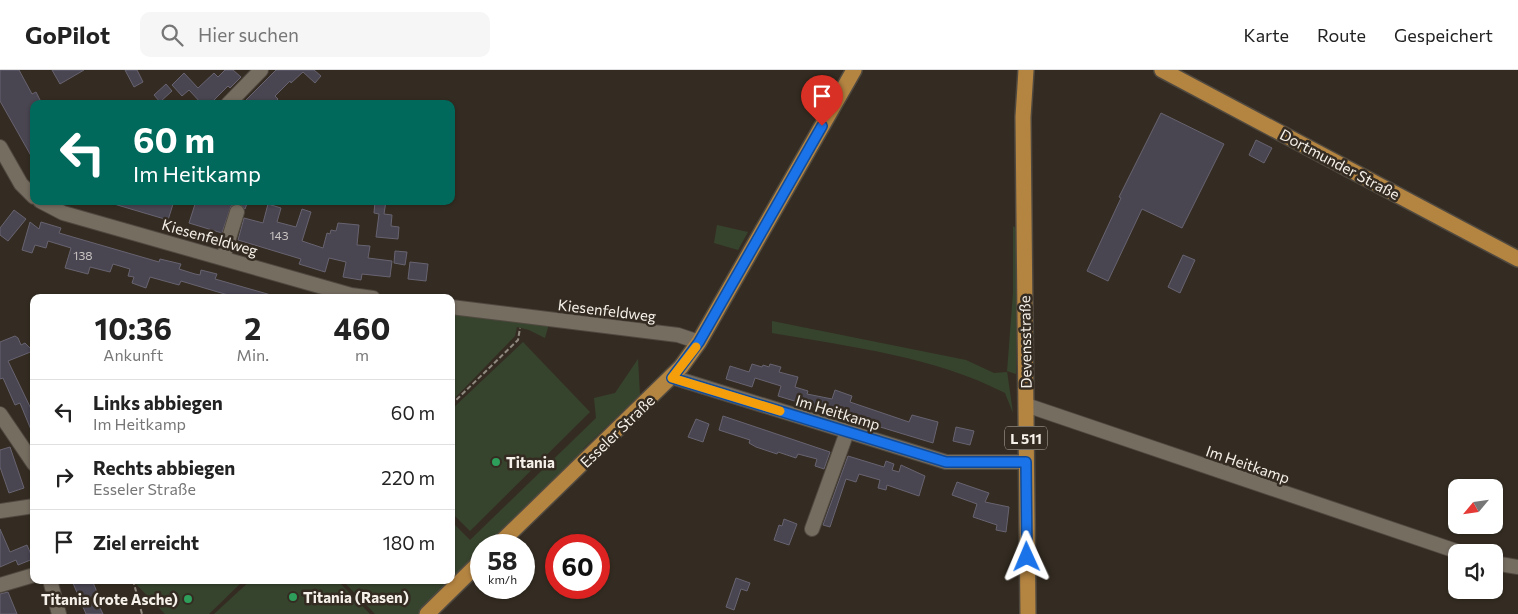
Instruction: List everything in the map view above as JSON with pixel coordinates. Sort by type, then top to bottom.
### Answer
[{"type":"main road","name":"Esseler Straße","points":[[509,534],[672,378],[699,342],[854,70]]},
{"type":"main road","name":"Devensstraße","points":[[1026,70],[1023,126],[1028,614]]},
{"type":"main road","name":"Dortmunder Straße","points":[[1162,70],[1518,259]]},
{"type":"main road","points":[[427,614],[470,573]]},
{"type":"street","points":[[232,100],[261,70]]},
{"type":"street","points":[[0,147],[21,184],[30,193]]},
{"type":"street","name":"Kiesenfeldweg","points":[[48,205],[63,213],[348,294]]},
{"type":"street","points":[[223,258],[237,212]]},
{"type":"street","name":"Kiesenfeldweg","points":[[455,308],[678,335],[699,342]]},
{"type":"street","name":"Im Heitkamp","points":[[672,378],[946,462],[1026,462]]},
{"type":"street","name":"Im Heitkamp","points":[[1026,405],[1448,548]]},
{"type":"street","points":[[0,414],[30,458]]},
{"type":"street","points":[[812,530],[847,432]]},
{"type":"street","points":[[0,510],[30,506]]},
{"type":"street","points":[[1503,565],[1518,567]]},
{"type":"street","points":[[0,585],[30,577]]},
{"type":"street","points":[[51,584],[59,614]]},
{"type":"path","points":[[455,401],[518,340],[523,316]]},
{"type":"path","points":[[133,584],[142,614]]},
{"type":"green space","points":[[717,225],[748,232],[738,250],[714,243]]},
{"type":"green space","points":[[1013,226],[1017,229],[1016,374],[1007,371],[1013,293]]},
{"type":"green space","points":[[455,312],[549,324],[545,338],[529,330],[517,327],[515,336],[455,398]]},
{"type":"green space","points":[[772,321],[966,360],[994,373],[1007,371],[1013,413],[1005,393],[978,380],[920,361],[891,354],[772,333]]},
{"type":"green space","name":"Titania","points":[[523,342],[590,412],[470,531],[455,516],[455,406]]},
{"type":"green space","points":[[638,359],[640,395],[583,449],[585,453],[502,534],[476,534],[596,418],[594,398],[615,393]]},
{"type":"green space","points":[[455,525],[470,540],[470,564],[455,579]]},
{"type":"green space","name":"Titania (rote Asche)","points":[[136,584],[240,584],[209,614],[165,614]]},
{"type":"green space","name":"Titania (Rasen)","points":[[247,584],[341,584],[370,614],[214,614]]},
{"type":"green space","points":[[346,584],[450,584],[418,614],[375,614]]},
{"type":"building","points":[[0,70],[19,70],[32,94],[36,92],[40,100],[30,100],[30,154],[0,101]]},
{"type":"building","points":[[52,70],[84,70],[60,84]]},
{"type":"building","points":[[125,70],[137,70],[143,82],[134,87]]},
{"type":"building","points":[[225,70],[233,70],[241,77],[230,88],[228,86],[214,100],[198,100],[189,90],[182,96],[172,85],[184,73],[198,88],[214,73],[218,77]]},
{"type":"building","points":[[276,70],[314,70],[321,76],[315,83],[303,72],[291,83],[290,81],[275,96],[277,100],[246,100]]},
{"type":"building","points":[[166,84],[172,91],[162,100],[158,100],[154,95]]},
{"type":"building","points":[[1161,113],[1224,144],[1182,228],[1142,209],[1108,281],[1087,271],[1121,198],[1119,197]]},
{"type":"building","points":[[1256,140],[1272,148],[1264,163],[1249,155]]},
{"type":"building","points":[[117,205],[173,205],[168,220]]},
{"type":"building","points":[[195,205],[235,205],[231,206],[222,233],[189,223]]},
{"type":"building","points":[[268,205],[281,208],[277,222],[296,227],[302,209],[311,212],[302,241],[323,248],[327,233],[330,234],[331,230],[336,231],[338,223],[359,225],[357,245],[370,246],[368,258],[392,261],[390,277],[362,274],[361,280],[343,277],[346,262],[329,258],[325,272],[299,264],[301,259],[238,240],[244,218],[263,223]]},
{"type":"building","points":[[375,205],[385,205],[384,214],[392,215],[391,226],[399,227],[398,239],[376,237],[379,214],[374,213]]},
{"type":"building","points":[[14,210],[26,219],[8,241],[0,235],[0,228]]},
{"type":"building","points":[[30,222],[39,229],[41,222],[61,228],[59,233],[159,262],[160,259],[181,264],[179,269],[195,274],[200,275],[201,270],[217,274],[215,279],[268,294],[225,294],[181,281],[179,285],[150,277],[146,288],[132,283],[134,277],[128,276],[130,269],[113,264],[110,272],[90,267],[88,274],[65,268],[71,248],[48,241],[46,248],[35,245],[32,253],[22,250]]},
{"type":"building","points":[[395,251],[407,252],[405,265],[394,263]]},
{"type":"building","points":[[1183,255],[1195,260],[1180,293],[1168,287]]},
{"type":"building","points":[[410,262],[428,264],[426,281],[408,279]]},
{"type":"building","points":[[15,336],[21,345],[25,343],[30,348],[30,352],[8,361],[30,407],[30,427],[20,403],[15,405],[3,378],[0,379],[0,342]]},
{"type":"building","points":[[752,364],[762,367],[763,365],[769,367],[770,364],[781,367],[779,372],[798,377],[795,387],[808,391],[807,394],[832,399],[835,390],[852,396],[850,402],[909,422],[912,415],[938,422],[933,443],[778,396],[781,386],[755,378],[752,387],[726,379],[730,366],[749,372]]},
{"type":"building","points":[[723,416],[830,452],[824,469],[815,466],[817,459],[798,454],[796,458],[778,452],[777,454],[756,447],[749,443],[750,440],[719,430]]},
{"type":"building","points":[[696,419],[709,424],[703,442],[688,437]]},
{"type":"building","points":[[956,427],[974,431],[970,445],[953,441]]},
{"type":"building","points":[[10,447],[24,488],[9,493],[0,467],[0,450]]},
{"type":"building","points":[[848,456],[884,467],[886,461],[894,464],[892,470],[899,472],[901,465],[925,476],[919,496],[887,485],[886,490],[878,488],[880,480],[859,474],[856,482],[846,479],[830,527],[823,525]]},
{"type":"building","points":[[957,482],[989,493],[985,502],[1009,507],[1006,532],[996,530],[997,525],[973,517],[977,504],[952,495]]},
{"type":"building","points":[[784,519],[797,524],[789,545],[774,540],[779,525],[782,526]]},
{"type":"building","points":[[0,529],[10,552],[27,545],[30,552],[30,560],[18,565],[16,560],[0,567]]},
{"type":"building","points":[[736,578],[750,583],[747,591],[741,589],[734,610],[726,607]]},
{"type":"building","points":[[73,584],[94,584],[99,597],[95,598],[103,614],[86,614]]},
{"type":"building","points":[[8,592],[17,614],[0,614],[0,594]]},
{"type":"slow traffic","points":[[696,347],[672,378],[780,411]]},
{"type":"place","name":"Titania","points":[[496,462]]},
{"type":"place","name":"Titania (Rasen)","points":[[293,597]]},
{"type":"place","name":"Titania (rote Asche)","points":[[188,599]]},
{"type":"route","points":[[822,126],[699,342],[672,378],[946,462],[1026,462],[1027,557]]}]
